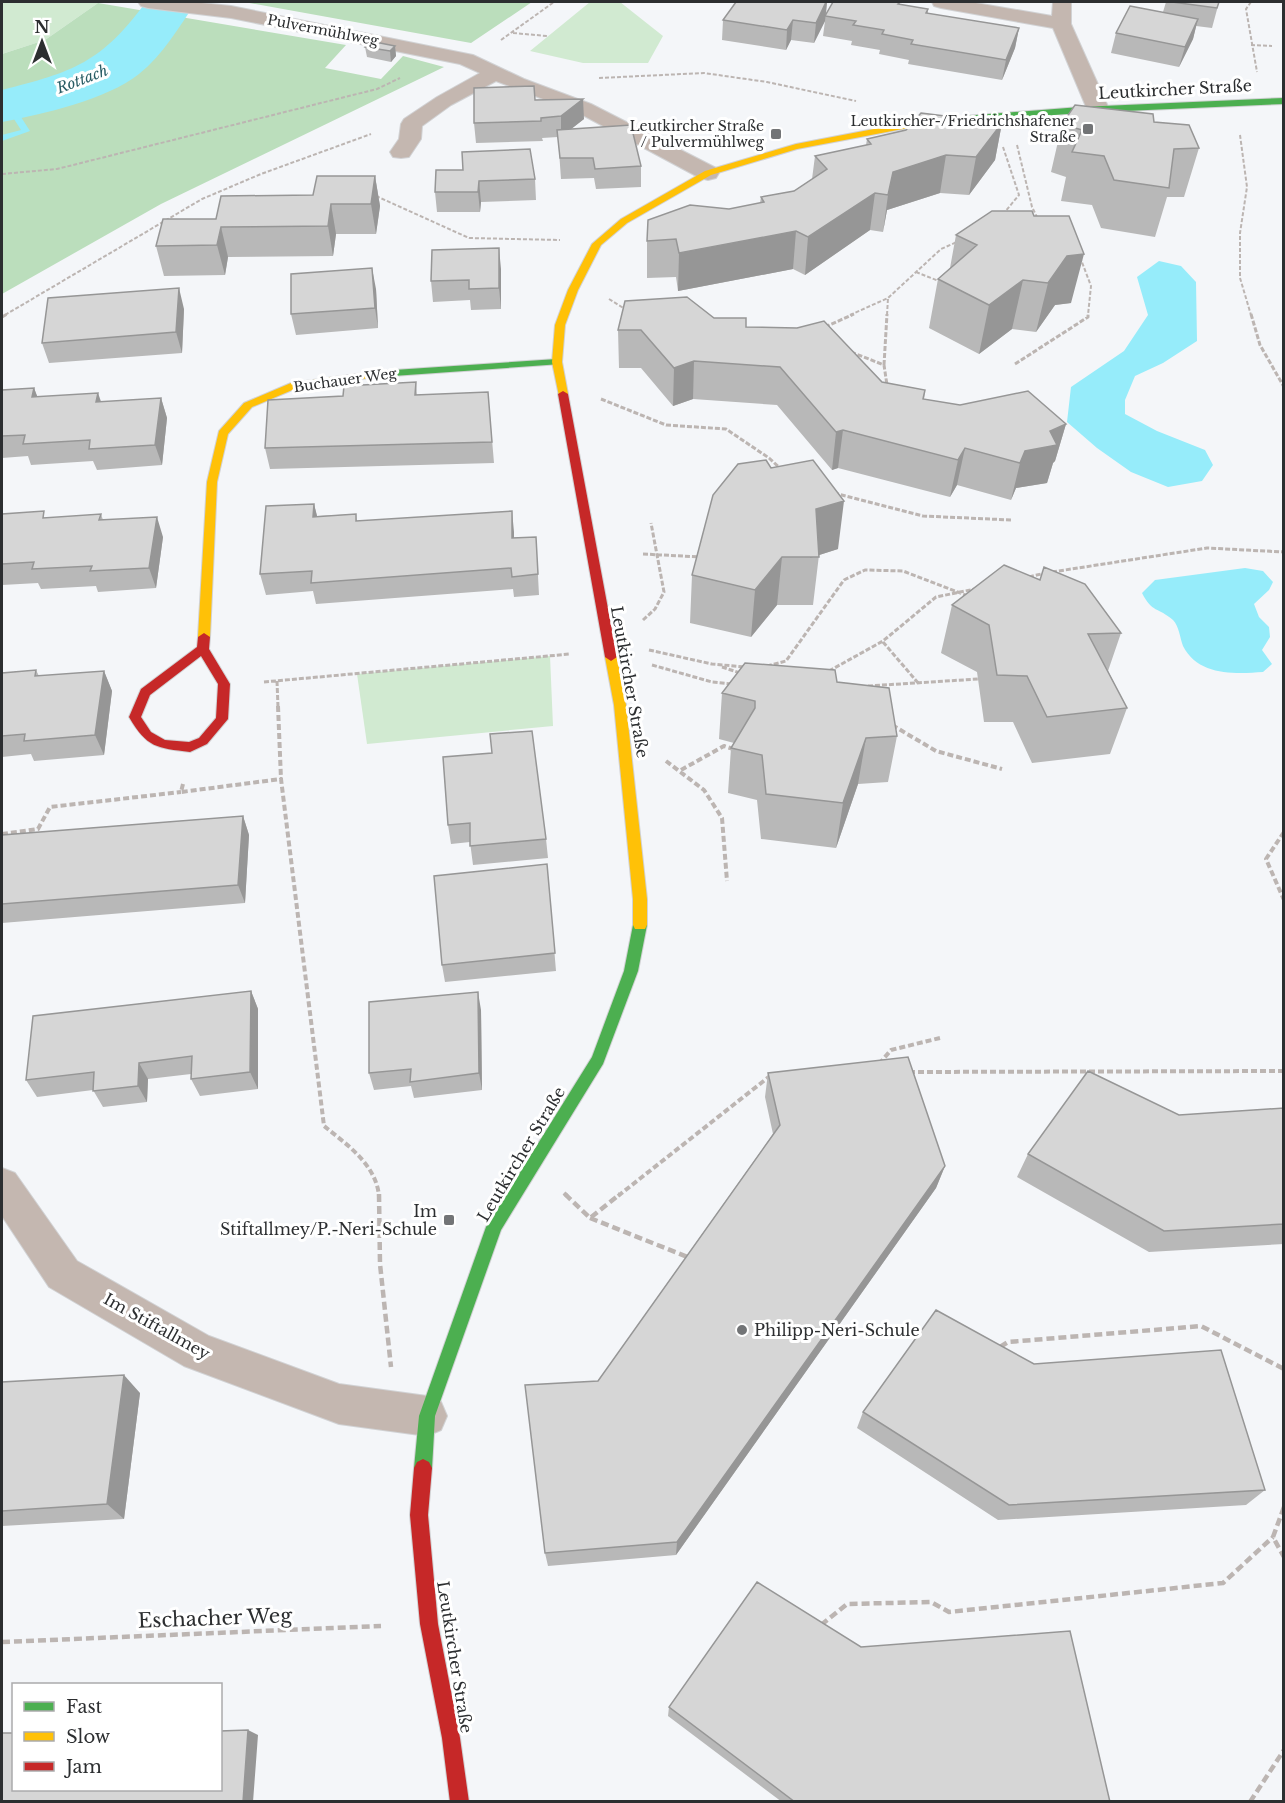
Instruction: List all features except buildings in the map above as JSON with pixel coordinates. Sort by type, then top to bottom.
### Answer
[{"type":"street","name":"Pulvermühlweg","points":[[148,2],[231,12],[458,57],[584,108],[708,173]]},
{"type":"street","points":[[941,2],[1061,24]]},
{"type":"street","points":[[1062,2],[1061,24],[1098,109]]},
{"type":"street","points":[[401,152],[410,139],[412,124],[444,101],[495,73]]},
{"type":"street","name":"Leutkircher Straße","points":[[460,1802],[451,1738],[429,1624],[411,1413],[494,1227],[598,1060],[631,971],[639,925],[640,899],[626,746],[557,362],[560,325],[573,290],[597,244],[624,221],[708,173],[808,144],[911,123],[1098,109],[1284,101]]},
{"type":"street","name":"Buchauer Weg","points":[[203,650],[212,482],[223,433],[248,405],[295,385],[374,374],[557,362]]},
{"type":"street","points":[[203,650],[224,684],[222,718],[203,741],[190,747],[163,744],[147,735],[135,717],[145,692],[203,650]]},
{"type":"street","name":"Im Stiftallmey","points":[[2,1185],[63,1274],[198,1352],[339,1404],[411,1413]]},
{"type":"path","points":[[2,174],[57,169],[377,89],[513,33],[554,2]]},
{"type":"path","points":[[1251,2],[1246,9],[1251,45],[1265,101]]},
{"type":"path","points":[[513,33],[547,36]]},
{"type":"path","points":[[1251,45],[1272,46]]},
{"type":"path","points":[[599,78],[704,73],[767,82],[885,107],[911,123]]},
{"type":"path","points":[[1233,102],[1242,144],[1247,187],[1240,233],[1240,278],[1260,345],[1284,387]]},
{"type":"path","points":[[1007,116],[1021,158],[1032,207],[1042,226]]},
{"type":"path","points":[[2,317],[202,199],[261,174],[375,132],[412,124]]},
{"type":"path","points":[[999,219],[1019,195],[1002,145]]},
{"type":"path","points":[[401,152],[375,168],[376,196],[469,238],[564,240],[597,244]]},
{"type":"path","points":[[818,330],[888,298],[941,249],[962,240]]},
{"type":"path","points":[[1015,364],[1088,316],[1091,286],[1083,261],[1077,254]]},
{"type":"path","points":[[915,273],[944,283]]},
{"type":"path","points":[[607,298],[625,309]]},
{"type":"path","points":[[887,387],[884,365],[888,298]]},
{"type":"path","points":[[841,348],[884,365]]},
{"type":"path","points":[[607,400],[666,425],[726,429],[769,458],[790,477]]},
{"type":"path","points":[[831,492],[923,516],[1011,520]]},
{"type":"path","points":[[609,651],[655,609],[664,592],[651,524]]},
{"type":"path","points":[[1027,578],[1062,570],[1207,548],[1284,552]]},
{"type":"path","points":[[643,554],[707,557]]},
{"type":"path","points":[[759,668],[786,661],[844,580],[864,570],[903,571],[977,600]]},
{"type":"path","points":[[825,673],[883,641],[936,597],[981,588]]},
{"type":"path","points":[[883,641],[920,684]]},
{"type":"path","points":[[296,679],[640,648],[712,664],[744,674]]},
{"type":"path","points":[[612,666],[651,664],[712,682],[733,684]]},
{"type":"path","points":[[712,664],[747,667]]},
{"type":"path","points":[[864,687],[978,679]]},
{"type":"path","points":[[277,681],[281,779],[324,1126],[359,1154],[378,1186],[381,1224],[380,1264],[411,1413]]},
{"type":"path","points":[[882,720],[936,751],[1002,768]]},
{"type":"path","points":[[626,746],[661,758],[681,770],[704,790],[723,818],[727,881]]},
{"type":"path","points":[[681,770],[724,746],[742,752]]},
{"type":"path","points":[[181,792],[190,747]]},
{"type":"path","points":[[2,834],[38,829],[50,807],[281,779]]},
{"type":"path","points":[[1284,832],[1266,860],[1284,900]]},
{"type":"path","points":[[873,1072],[891,1050],[940,1038]]},
{"type":"path","points":[[897,1072],[1284,1071]]},
{"type":"path","points":[[590,1218],[769,1076],[781,1076]]},
{"type":"path","points":[[534,1163],[590,1218],[697,1260]]},
{"type":"path","points":[[992,1354],[1008,1342],[1201,1326],[1284,1369]]},
{"type":"path","points":[[813,1632],[847,1604],[931,1602],[949,1612],[1223,1583],[1273,1537],[1284,1506]]},
{"type":"path","points":[[1273,1537],[1284,1557]]},
{"type":"path","name":"Eschacher Weg","points":[[2,1642],[429,1624]]},
{"type":"path","points":[[1250,1802],[1284,1750]]},
{"type":"green space","points":[[2,2],[98,3],[45,40],[2,54]]},
{"type":"green space","points":[[244,2],[532,2],[471,43]]},
{"type":"green space","points":[[590,2],[620,2],[663,36],[648,63],[583,63],[530,51]]},
{"type":"green space","points":[[98,3],[346,45],[325,68],[381,79],[403,56],[444,67],[161,204],[2,294],[2,54],[45,40]]},
{"type":"green space","points":[[550,656],[553,726],[367,744],[357,674]]},
{"type":"water","points":[[1159,261],[1181,266],[1196,282],[1197,341],[1163,363],[1135,376],[1125,400],[1125,414],[1157,431],[1205,450],[1213,465],[1202,481],[1168,487],[1131,472],[1097,448],[1067,422],[1071,387],[1124,351],[1148,315],[1137,277]]},
{"type":"water","points":[[1245,568],[1263,571],[1273,582],[1269,590],[1254,604],[1259,617],[1269,627],[1270,637],[1262,650],[1272,664],[1263,672],[1252,673],[1229,673],[1208,668],[1190,656],[1183,646],[1173,620],[1152,607],[1142,593],[1155,580]]},
{"type":"waterway","name":"Rottach","points":[[2,106],[65,89],[111,70],[136,48],[171,2]]},
{"type":"waterway","points":[[2,138],[26,131],[9,105]]},
{"type":"traffic: fast","points":[[926,122],[1080,110],[1284,101]]},
{"type":"traffic: fast","points":[[379,374],[557,362]]},
{"type":"traffic: fast","points":[[423,1468],[427,1416],[494,1227],[598,1060],[631,971],[640,925]]},
{"type":"traffic: slow","points":[[563,394],[557,362],[560,325],[573,290],[597,244],[624,221],[708,173],[796,147],[926,122]]},
{"type":"traffic: slow","points":[[204,637],[212,482],[223,433],[248,405],[295,385],[379,374]]},
{"type":"traffic: slow","points":[[611,657],[620,705],[640,899],[640,925]]},
{"type":"traffic: jam","points":[[563,394],[611,657]]},
{"type":"traffic: jam","points":[[203,649],[145,692],[135,717],[147,735],[163,744],[190,747],[203,741],[222,719],[224,684],[203,649],[204,637]]},
{"type":"traffic: jam","points":[[423,1468],[419,1515],[429,1624],[451,1738],[460,1802]]},
{"type":"place","name":"Leutkircher-/Friedrichshafener Straße","points":[[1088,129]]},
{"type":"place","name":"Leutkircher Straße / Pulvermühlweg","points":[[776,134]]},
{"type":"place","name":"Im Stiftallmey/P.-Neri-Schule","points":[[449,1220]]},
{"type":"place","name":"Philipp-Neri-Schule","points":[[742,1330]]}]
